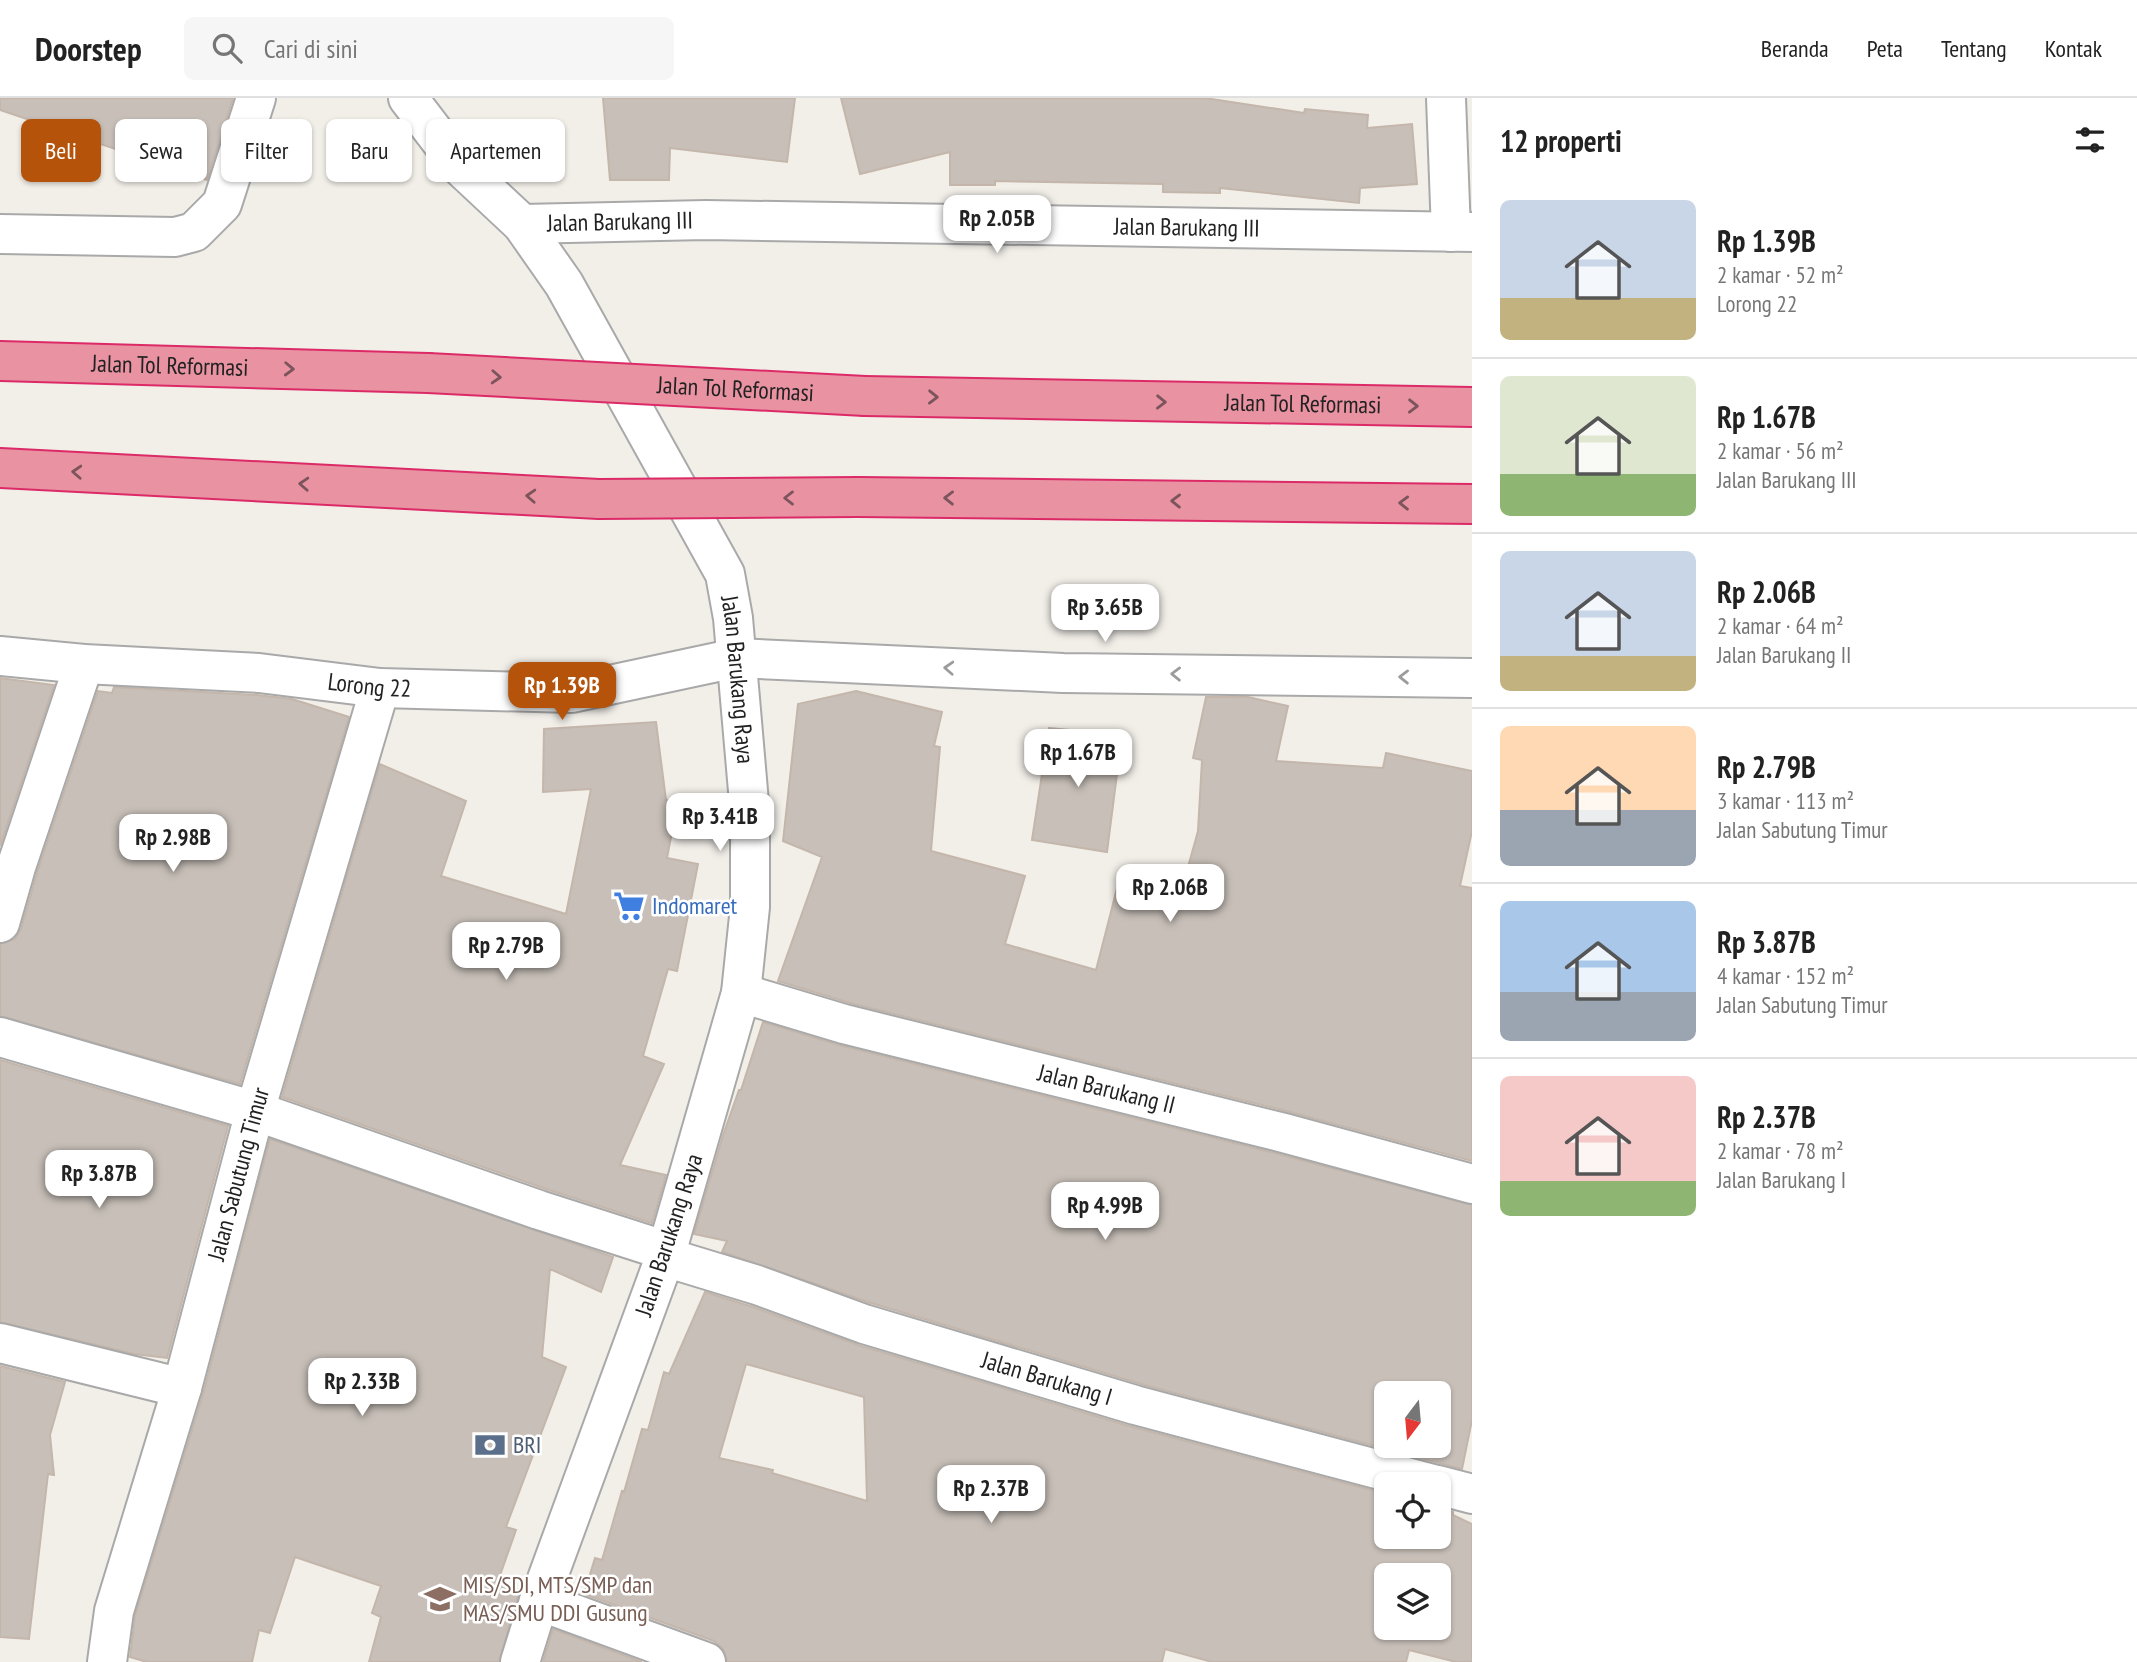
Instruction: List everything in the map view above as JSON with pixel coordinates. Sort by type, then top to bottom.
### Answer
[{"type":"highway","name":"Jalan Tol Reformasi","points":[[0,361],[428,373],[865,396],[1472,407]]},
{"type":"highway","points":[[0,468],[599,499],[858,497],[1472,504]]},
{"type":"street","points":[[0,234],[175,237],[194,232],[222,204],[256,98]]},
{"type":"street","name":"Jalan Barukang Raya","points":[[408,98],[460,166],[522,224],[564,284],[725,573],[733,618],[750,814],[750,907],[741,993],[666,1254],[539,1601],[520,1662]]},
{"type":"street","points":[[1446,98],[1461,232]]},
{"type":"street","name":"Jalan Barukang III","points":[[522,224],[706,220],[1461,232]]},
{"type":"street","name":"Lorong 22","points":[[0,656],[84,664],[259,673],[380,688],[572,693],[736,658]]},
{"type":"street","points":[[736,658],[1063,673],[1472,678]]},
{"type":"street","points":[[0,923],[84,664]]},
{"type":"street","name":"Jalan Sabutung Timur","points":[[107,1662],[114,1611],[182,1388],[255,1111],[380,688]]},
{"type":"street","name":"Jalan Barukang II","points":[[741,993],[844,1024],[1270,1129],[1472,1184]]},
{"type":"street","name":"Jalan Barukang I","points":[[0,1037],[255,1111],[864,1324],[1135,1405],[1388,1472]]},
{"type":"street","points":[[0,1343],[182,1388]]},
{"type":"street","points":[[1451,1489],[1472,1494]]},
{"type":"street","points":[[539,1601],[706,1662]]},
{"type":"building","points":[[0,98],[233,98],[226,119],[221,119],[221,136],[207,180],[207,119],[115,119],[115,149],[101,144],[101,119],[27,119],[0,110]]},
{"type":"building","points":[[603,98],[795,98],[787,162],[670,148],[669,180],[610,180]]},
{"type":"building","points":[[841,98],[1205,98],[1304,113],[1305,109],[1368,115],[1367,128],[1412,124],[1417,184],[1360,188],[1359,203],[1220,188],[1220,193],[1163,192],[1163,184],[995,181],[995,185],[950,185],[950,152],[860,174]]},
{"type":"building","points":[[0,678],[54,685],[0,846]]},
{"type":"building","points":[[114,687],[292,699],[349,717],[240,1084],[0,1016],[0,944],[15,939],[21,929],[98,691],[112,693]]},
{"type":"building","points":[[856,691],[942,712],[934,746],[940,747],[931,851],[1025,876],[1005,944],[1096,970],[1122,869],[1183,885],[1198,831],[1202,760],[1193,758],[1206,697],[1248,697],[1288,706],[1276,761],[1383,768],[1386,753],[1472,771],[1472,831],[1460,886],[1472,888],[1472,1161],[1290,1112],[850,1003],[778,981],[822,857],[783,841],[798,704]]},
{"type":"building","points":[[656,722],[666,800],[678,801],[667,858],[698,864],[677,971],[668,969],[643,1056],[664,1064],[620,1165],[666,1175],[652,1223],[282,1097],[380,764],[466,801],[441,876],[566,914],[591,789],[543,792],[544,729]]},
{"type":"building","points":[[1049,728],[1122,735],[1107,852],[1032,840]]},
{"type":"building","points":[[763,1022],[839,1045],[1472,1205],[1472,1420],[1462,1469],[1420,1458],[1451,1458],[1451,1381],[1374,1381],[1374,1446],[1141,1384],[871,1303],[722,1252],[727,1241],[694,1234]]},
{"type":"building","points":[[0,1060],[228,1126],[167,1358],[134,1354],[0,1322]]},
{"type":"building","points":[[270,1139],[613,1257],[601,1292],[550,1269],[542,1357],[566,1367],[506,1527],[516,1530],[498,1581],[520,1590],[499,1662],[369,1662],[381,1617],[372,1613],[381,1586],[295,1557],[270,1633],[259,1630],[252,1662],[147,1662],[130,1657],[135,1616],[203,1394]]},
{"type":"building","points":[[705,1292],[858,1345],[1129,1426],[1374,1491],[1374,1549],[1451,1549],[1453,1512],[1453,1515],[1472,1524],[1472,1662],[1456,1662],[1409,1650],[1406,1662],[1212,1662],[1165,1649],[1162,1662],[727,1662],[723,1649],[714,1641],[584,1594],[595,1558],[602,1560],[642,1429],[648,1430],[664,1372],[669,1374]],"holes":[[[746,1364],[864,1397],[867,1501],[772,1473],[773,1470],[719,1458]]]},
{"type":"building","points":[[0,1366],[65,1382],[50,1435],[54,1475],[48,1474],[29,1639],[0,1637]]},
{"type":"building","points":[[553,1629],[642,1662],[543,1662]]},
{"type":"place","name":"Indomaret","points":[[629,906]]},
{"type":"place","name":"BRI","points":[[490,1445]]},
{"type":"place","name":"MIS/SDI, MTS/SMP dan MAS/SMU DDI Gusung","points":[[440,1599]]}]
